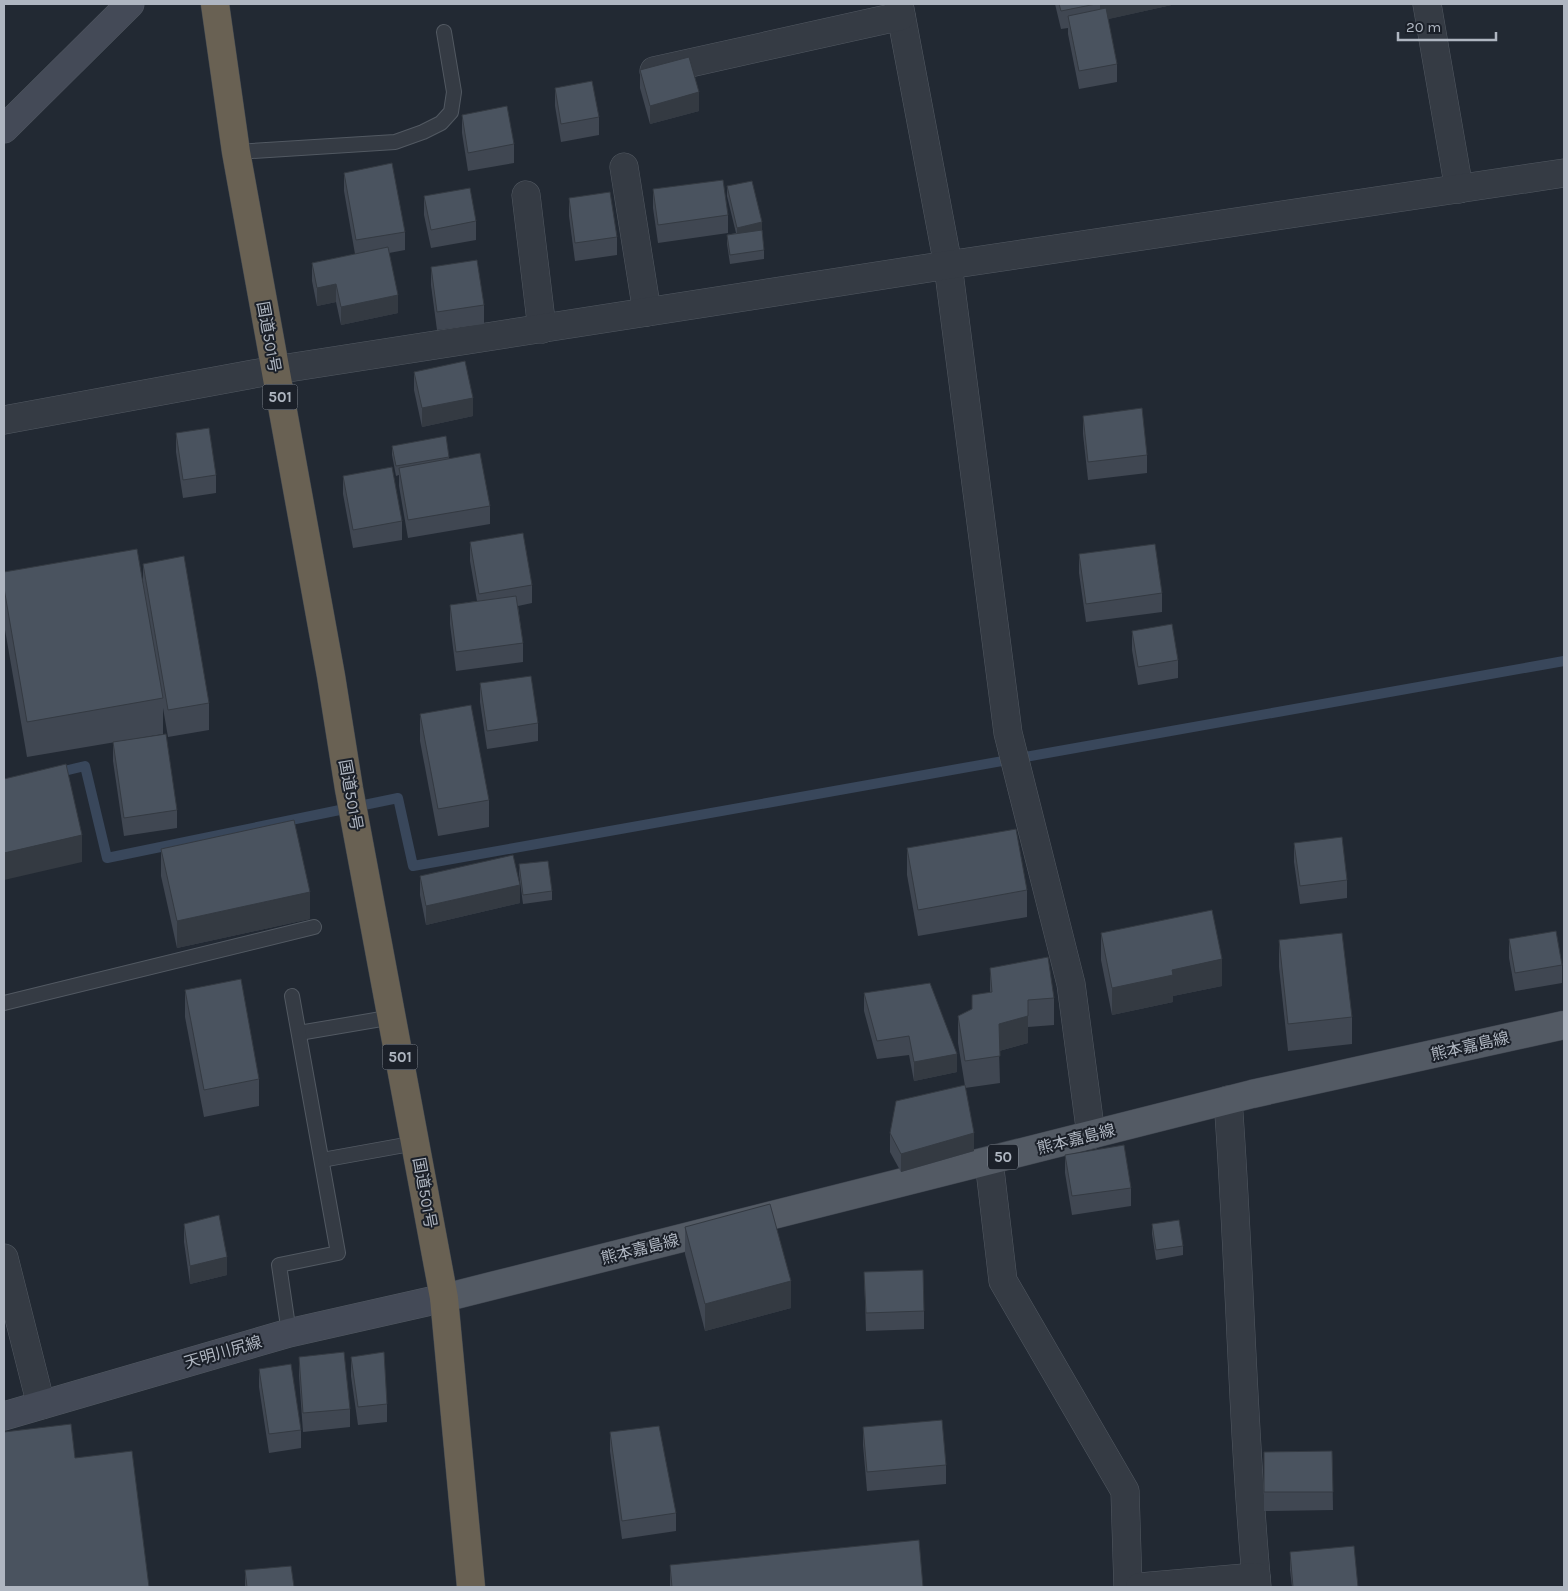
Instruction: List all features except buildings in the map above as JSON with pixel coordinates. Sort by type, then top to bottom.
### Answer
[{"type":"highway","name":"国道501号","points":[[215,4],[236,152],[331,676],[349,790],[393,1017],[444,1298],[471,1587]]},
{"type":"main road","points":[[4,129],[130,4]]},
{"type":"main road","name":"熊本嘉島線","points":[[444,1298],[1228,1100],[1564,1025]]},
{"type":"main road","name":"天明川尻線","points":[[4,1416],[289,1333],[444,1298]]},
{"type":"street","points":[[1427,4],[1459,189]]},
{"type":"street","points":[[650,72],[900,10],[948,265],[1008,733],[1071,984],[1091,1136]]},
{"type":"street","points":[[624,167],[647,312]]},
{"type":"street","points":[[4,420],[275,370],[948,265],[1564,173]]},
{"type":"street","points":[[526,195],[542,328]]},
{"type":"street","points":[[1140,1587],[1257,1582],[1251,1529],[1236,1206],[1228,1100]]},
{"type":"street","points":[[989,1161],[1003,1281],[1125,1491],[1128,1587]]},
{"type":"street","points":[[4,1258],[41,1405]]},
{"type":"lane","points":[[236,152],[395,142],[441,123],[451,112],[454,92],[444,32]]},
{"type":"lane","points":[[4,1003],[314,927]]},
{"type":"lane","points":[[289,1333],[279,1265],[338,1253],[292,996]]},
{"type":"lane","points":[[299,1033],[393,1017]]},
{"type":"lane","points":[[322,1160],[416,1143]]},
{"type":"waterway","points":[[56,773],[85,766],[107,858],[398,798],[413,866],[1564,661]]}]
